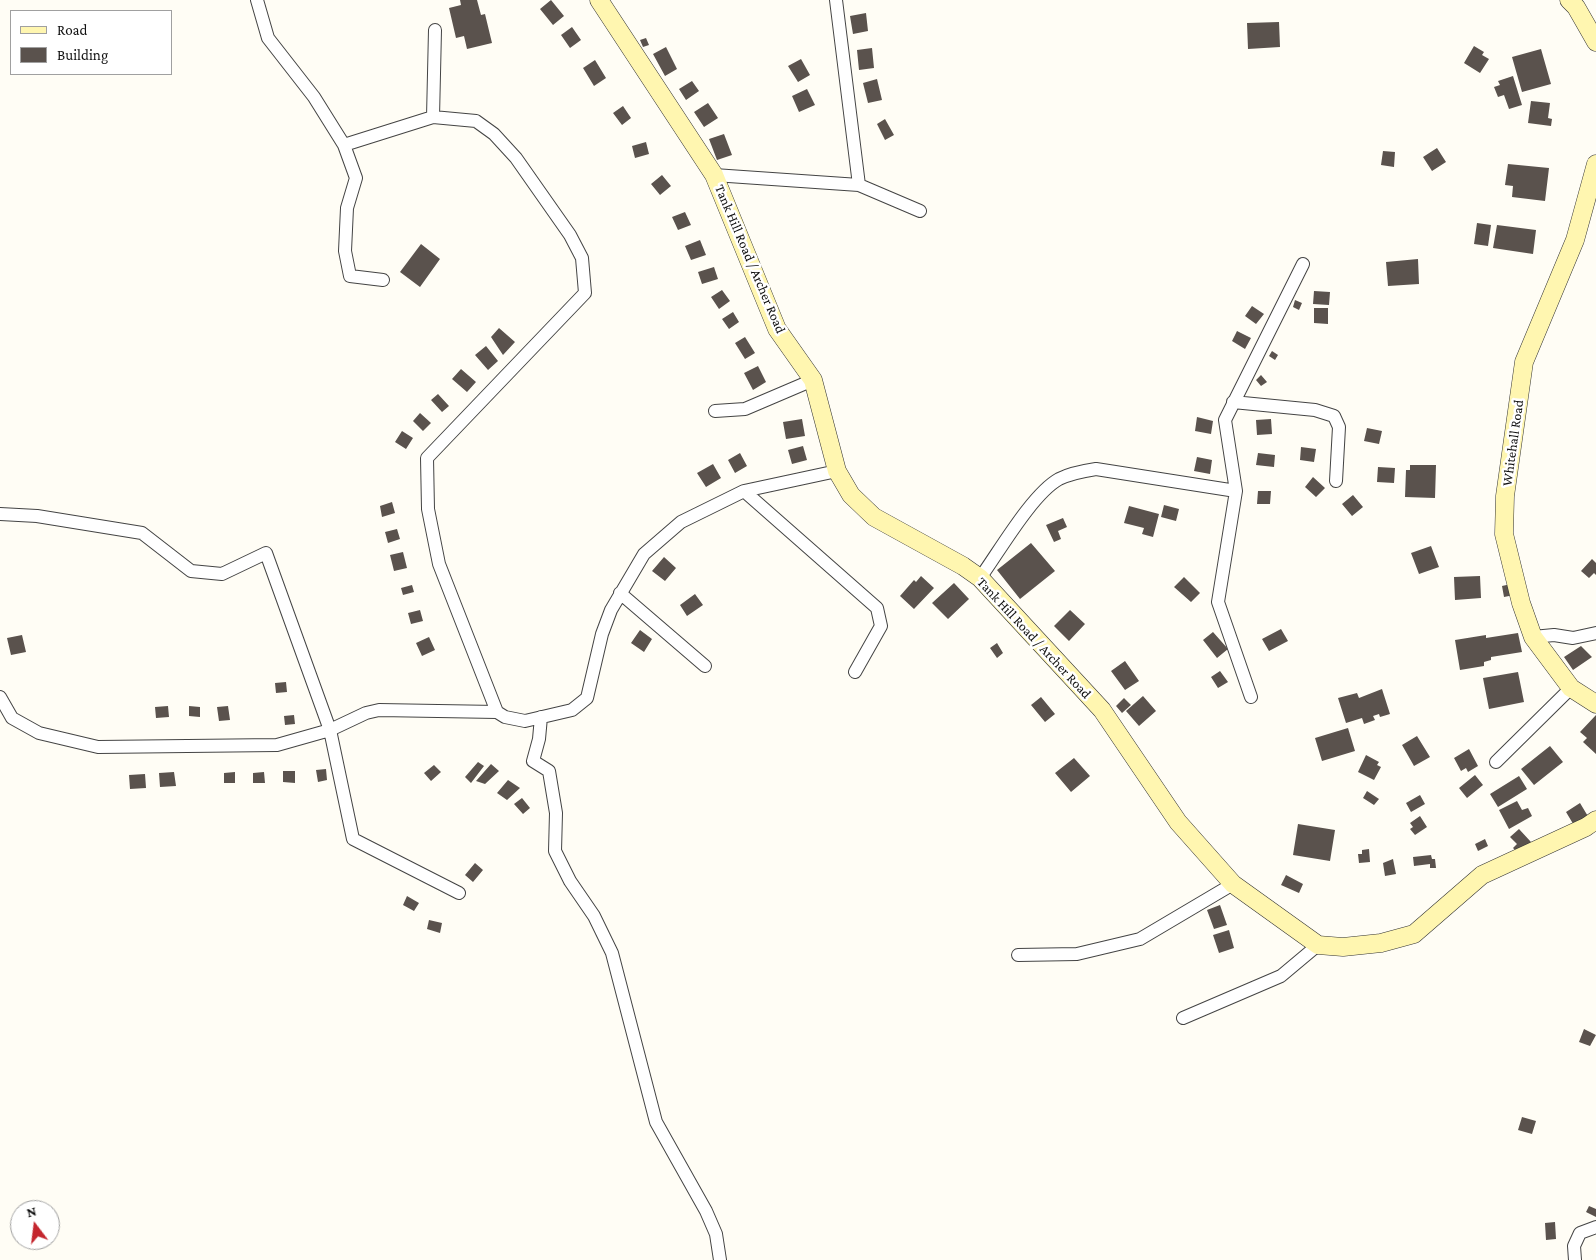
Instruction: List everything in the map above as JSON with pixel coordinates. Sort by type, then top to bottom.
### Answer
[{"type":"street","points":[[257,0],[268,38],[314,97],[344,145],[356,178],[347,216],[345,251],[350,276],[383,280]]},
{"type":"street","name":"Tank Hill Road / Archer Road","points":[[598,0],[714,175],[777,330],[812,380],[837,471],[851,494],[874,517],[963,566],[980,578],[1102,710],[1178,822],[1233,884],[1318,944],[1343,948],[1381,943],[1414,934],[1482,875],[1586,827],[1596,820]]},
{"type":"street","points":[[836,0],[859,185]]},
{"type":"street","points":[[1568,0],[1576,7],[1596,42]]},
{"type":"street","points":[[433,117],[435,30]]},
{"type":"street","points":[[344,145],[433,117],[476,121],[494,134],[521,166],[570,236],[582,258],[585,293],[427,458],[428,509],[439,564],[497,712]]},
{"type":"street","name":"Whitehall Road","points":[[1596,164],[1575,240],[1524,362],[1506,488],[1504,534],[1521,603],[1533,636],[1571,688],[1596,704]]},
{"type":"street","points":[[714,175],[859,185],[920,211]]},
{"type":"street","points":[[1251,697],[1218,602],[1236,491],[1225,420],[1303,264]]},
{"type":"street","points":[[715,411],[745,409],[812,380]]},
{"type":"street","points":[[1233,402],[1315,410],[1334,416],[1339,427],[1336,481]]},
{"type":"street","points":[[980,578],[1035,501],[1058,480],[1079,472],[1096,469],[1236,491]]},
{"type":"street","points":[[0,697],[12,718],[39,733],[98,747],[277,745],[330,730],[366,713],[379,710],[497,712],[505,717],[525,721],[572,710],[588,698],[602,634],[611,610],[644,554],[681,522],[744,491],[837,471]]},
{"type":"street","points":[[744,491],[877,608],[881,626],[855,672]]},
{"type":"street","points":[[0,514],[37,516],[142,533],[191,570],[222,574],[266,552],[330,730],[353,839],[459,893]]},
{"type":"street","points":[[620,593],[705,666]]},
{"type":"street","points":[[1533,636],[1554,635],[1573,638],[1596,633]]},
{"type":"street","points":[[1496,762],[1571,688]]},
{"type":"street","points":[[541,717],[534,762],[549,771],[556,813],[555,851],[570,881],[594,916],[612,953],[656,1122],[706,1211],[716,1234],[720,1260]]},
{"type":"street","points":[[1018,955],[1077,954],[1140,939],[1233,884]]},
{"type":"street","points":[[1183,1018],[1281,976],[1318,944]]},
{"type":"street","points":[[1575,1260],[1574,1246],[1580,1233],[1596,1227]]},
{"type":"building","points":[[460,0],[477,0],[481,15],[485,14],[492,43],[467,49],[464,36],[456,38],[449,8],[461,5]]},
{"type":"building","points":[[551,0],[564,16],[553,25],[540,9]]},
{"type":"building","points":[[866,13],[868,31],[853,34],[850,16]]},
{"type":"building","points":[[1279,22],[1280,47],[1248,49],[1247,23]]},
{"type":"building","points":[[572,27],[581,40],[570,48],[561,35]]},
{"type":"building","points":[[646,38],[649,45],[643,47],[640,40]]},
{"type":"building","points":[[1474,46],[1484,52],[1482,55],[1489,59],[1480,73],[1464,63]]},
{"type":"building","points":[[666,47],[677,69],[665,76],[653,54]]},
{"type":"building","points":[[872,48],[874,68],[859,70],[857,50]]},
{"type":"building","points":[[1541,49],[1551,84],[1522,92],[1512,57]]},
{"type":"building","points":[[801,59],[810,75],[798,82],[788,66]]},
{"type":"building","points":[[595,60],[606,78],[594,86],[583,68]]},
{"type":"building","points":[[1513,76],[1522,105],[1509,109],[1504,95],[1498,97],[1494,87],[1500,85],[1498,81]]},
{"type":"building","points":[[877,79],[882,100],[868,103],[863,83]]},
{"type":"building","points":[[692,81],[699,91],[686,100],[679,89]]},
{"type":"building","points":[[807,89],[815,105],[799,112],[792,96]]},
{"type":"building","points":[[1531,101],[1550,103],[1548,118],[1552,119],[1551,126],[1528,123]]},
{"type":"building","points":[[708,103],[718,118],[704,127],[694,112]]},
{"type":"building","points":[[623,106],[631,118],[622,125],[613,113]]},
{"type":"building","points":[[885,119],[894,135],[885,140],[877,124]]},
{"type":"building","points":[[724,134],[732,155],[717,160],[709,139]]},
{"type":"building","points":[[646,142],[649,154],[635,158],[632,146]]},
{"type":"building","points":[[1437,148],[1446,162],[1432,171],[1423,157]]},
{"type":"building","points":[[1383,151],[1395,152],[1394,167],[1381,165]]},
{"type":"building","points":[[1508,164],[1549,168],[1545,201],[1512,197],[1513,186],[1505,185]]},
{"type":"building","points":[[662,175],[671,186],[660,195],[651,184]]},
{"type":"building","points":[[685,212],[691,225],[678,230],[672,217]]},
{"type":"building","points":[[1477,223],[1491,225],[1488,246],[1474,244]]},
{"type":"building","points":[[1497,225],[1536,230],[1533,254],[1493,248]]},
{"type":"building","points":[[700,240],[706,255],[691,260],[685,246]]},
{"type":"building","points":[[421,244],[440,259],[420,287],[400,272]]},
{"type":"building","points":[[1418,259],[1419,284],[1388,286],[1386,262]]},
{"type":"building","points":[[714,267],[718,279],[702,284],[698,272]]},
{"type":"building","points":[[722,290],[730,301],[719,309],[711,297]]},
{"type":"building","points":[[1314,291],[1330,292],[1329,305],[1313,304]]},
{"type":"building","points":[[1295,300],[1302,303],[1299,310],[1293,307]]},
{"type":"building","points":[[1252,306],[1264,314],[1256,324],[1245,316]]},
{"type":"building","points":[[1314,308],[1328,308],[1328,324],[1314,323]]},
{"type":"building","points":[[733,312],[739,322],[729,329],[722,319]]},
{"type":"building","points":[[499,328],[515,342],[503,355],[491,337]]},
{"type":"building","points":[[1237,331],[1251,338],[1245,349],[1232,341]]},
{"type":"building","points":[[745,337],[755,353],[745,359],[735,343]]},
{"type":"building","points":[[486,346],[498,361],[488,370],[475,355]]},
{"type":"building","points":[[1272,351],[1278,355],[1275,360],[1269,356]]},
{"type":"building","points":[[758,366],[766,382],[753,390],[744,373]]},
{"type":"building","points":[[461,369],[476,382],[467,392],[452,379]]},
{"type":"building","points":[[1261,375],[1267,382],[1261,386],[1256,380]]},
{"type":"building","points":[[438,394],[449,406],[442,412],[431,400]]},
{"type":"building","points":[[420,413],[431,423],[423,431],[413,421]]},
{"type":"building","points":[[1197,417],[1213,421],[1211,434],[1195,431]]},
{"type":"building","points":[[802,419],[805,436],[786,439],[783,422]]},
{"type":"building","points":[[1271,419],[1272,434],[1257,435],[1256,420]]},
{"type":"building","points":[[1367,428],[1382,431],[1379,444],[1364,441]]},
{"type":"building","points":[[402,431],[413,438],[406,449],[395,442]]},
{"type":"building","points":[[803,446],[807,460],[792,464],[788,450]]},
{"type":"building","points":[[1301,447],[1316,449],[1314,462],[1300,460]]},
{"type":"building","points":[[740,453],[747,466],[735,473],[728,460]]},
{"type":"building","points":[[1258,453],[1275,455],[1274,467],[1256,465]]},
{"type":"building","points":[[1197,457],[1212,460],[1210,474],[1194,471]]},
{"type":"building","points":[[713,464],[721,478],[706,487],[697,473]]},
{"type":"building","points":[[1410,465],[1436,465],[1435,498],[1405,497],[1406,470],[1410,470]]},
{"type":"building","points":[[1378,467],[1395,468],[1394,483],[1377,482]]},
{"type":"building","points":[[1313,477],[1325,488],[1316,497],[1305,487]]},
{"type":"building","points":[[1258,491],[1271,491],[1270,504],[1257,504]]},
{"type":"building","points":[[1353,495],[1363,507],[1352,516],[1342,504]]},
{"type":"building","points":[[392,502],[395,513],[382,517],[380,506]]},
{"type":"building","points":[[1164,505],[1179,509],[1176,521],[1161,517]]},
{"type":"building","points":[[1129,506],[1159,514],[1153,537],[1142,534],[1144,528],[1124,523]]},
{"type":"building","points":[[1063,518],[1067,527],[1058,531],[1061,539],[1054,542],[1046,525]]},
{"type":"building","points":[[397,529],[400,539],[388,543],[385,532]]},
{"type":"building","points":[[1031,543],[1055,571],[1020,599],[997,570]]},
{"type":"building","points":[[1431,546],[1439,567],[1419,574],[1411,553]]},
{"type":"building","points":[[403,552],[407,568],[394,571],[390,555]]},
{"type":"building","points":[[664,557],[676,568],[665,581],[652,571]]},
{"type":"building","points":[[1592,559],[1596,563],[1596,575],[1594,573],[1589,578],[1581,571]]},
{"type":"building","points":[[921,576],[934,588],[914,609],[900,596],[914,580],[916,582]]},
{"type":"building","points":[[1480,576],[1481,598],[1455,600],[1454,577]]},
{"type":"building","points":[[1184,577],[1200,593],[1191,602],[1174,587]]},
{"type":"building","points":[[954,583],[969,599],[948,619],[932,603]]},
{"type":"building","points":[[1511,584],[1514,595],[1504,597],[1502,586]]},
{"type":"building","points":[[412,585],[414,592],[403,595],[401,588]]},
{"type":"building","points":[[695,594],[703,605],[687,616],[680,605]]},
{"type":"building","points":[[420,610],[423,621],[411,624],[408,613]]},
{"type":"building","points":[[1070,610],[1085,624],[1069,641],[1054,626]]},
{"type":"building","points":[[1281,629],[1288,641],[1269,651],[1262,639]]},
{"type":"building","points":[[640,630],[652,639],[644,652],[631,643]]},
{"type":"building","points":[[1213,632],[1228,649],[1217,658],[1203,640]]},
{"type":"building","points":[[1518,633],[1522,652],[1491,657],[1491,660],[1484,662],[1484,666],[1460,670],[1455,640],[1486,635],[1486,638]]},
{"type":"building","points":[[22,635],[26,652],[11,655],[7,638]]},
{"type":"building","points":[[429,637],[435,650],[422,656],[416,643]]},
{"type":"building","points":[[997,643],[1003,653],[997,658],[990,648]]},
{"type":"building","points":[[1581,646],[1592,657],[1573,670],[1564,657]]},
{"type":"building","points":[[1125,661],[1139,681],[1125,690],[1111,671]]},
{"type":"building","points":[[1220,671],[1228,682],[1218,688],[1211,677]]},
{"type":"building","points":[[1518,672],[1524,702],[1489,709],[1483,678]]},
{"type":"building","points":[[286,682],[287,692],[276,693],[275,683]]},
{"type":"building","points":[[1382,689],[1390,714],[1380,717],[1379,714],[1373,716],[1375,720],[1364,724],[1362,718],[1346,723],[1338,698],[1357,693],[1359,698]]},
{"type":"building","points":[[1143,696],[1156,711],[1139,726],[1126,711]]},
{"type":"building","points":[[1041,697],[1055,714],[1045,722],[1031,705]]},
{"type":"building","points":[[1124,698],[1131,705],[1122,713],[1116,706]]},
{"type":"building","points":[[168,706],[169,717],[156,718],[155,707]]},
{"type":"building","points":[[189,706],[200,707],[200,717],[189,716]]},
{"type":"building","points":[[228,706],[230,720],[219,721],[217,707]]},
{"type":"building","points":[[294,715],[295,724],[285,725],[284,716]]},
{"type":"building","points":[[1596,715],[1596,754],[1583,742],[1587,738],[1580,732]]},
{"type":"building","points":[[1348,728],[1355,751],[1322,761],[1315,738]]},
{"type":"building","points":[[1417,736],[1430,757],[1414,766],[1402,745]]},
{"type":"building","points":[[1550,746],[1563,762],[1534,785],[1521,769]]},
{"type":"building","points":[[1469,749],[1478,766],[1468,772],[1466,768],[1461,771],[1454,758]]},
{"type":"building","points":[[1366,755],[1379,762],[1377,765],[1381,767],[1374,780],[1358,772]]},
{"type":"building","points":[[1074,758],[1090,776],[1071,792],[1055,773]]},
{"type":"building","points":[[478,762],[484,766],[471,783],[465,777]]},
{"type":"building","points":[[491,764],[499,771],[485,784],[476,781]]},
{"type":"building","points":[[434,765],[441,772],[431,781],[424,773]]},
{"type":"building","points":[[326,769],[327,780],[318,782],[316,770]]},
{"type":"building","points":[[283,771],[295,771],[295,783],[283,782]]},
{"type":"building","points":[[174,772],[176,786],[160,787],[159,773]]},
{"type":"building","points":[[235,772],[235,783],[224,783],[224,773]]},
{"type":"building","points":[[264,772],[265,783],[253,783],[253,773]]},
{"type":"building","points":[[145,774],[146,788],[130,789],[129,775]]},
{"type":"building","points":[[1475,775],[1483,785],[1467,798],[1459,788]]},
{"type":"building","points":[[1519,776],[1527,789],[1498,807],[1490,794]]},
{"type":"building","points":[[508,780],[520,788],[507,800],[497,793]]},
{"type":"building","points":[[1367,791],[1379,799],[1374,805],[1363,798]]},
{"type":"building","points":[[1420,795],[1425,804],[1411,812],[1406,803]]},
{"type":"building","points":[[522,798],[530,808],[523,814],[514,804]]},
{"type":"building","points":[[1517,801],[1522,810],[1528,808],[1532,816],[1509,829],[1499,810]]},
{"type":"building","points":[[1580,803],[1589,818],[1575,827],[1566,812]]},
{"type":"building","points":[[1420,816],[1427,827],[1415,835],[1410,829],[1413,827],[1410,823]]},
{"type":"building","points":[[1298,824],[1335,830],[1330,861],[1293,855]]},
{"type":"building","points":[[1519,829],[1531,842],[1519,854],[1513,848],[1517,844],[1510,837]]},
{"type":"building","points":[[1485,839],[1488,846],[1478,851],[1475,844]]},
{"type":"building","points":[[1369,849],[1370,862],[1359,863],[1358,854],[1362,854],[1362,850]]},
{"type":"building","points":[[1431,855],[1432,859],[1435,859],[1436,868],[1430,868],[1430,864],[1414,866],[1413,857]]},
{"type":"building","points":[[1393,859],[1396,874],[1385,876],[1383,863]]},
{"type":"building","points":[[475,863],[483,870],[473,882],[465,875]]},
{"type":"building","points":[[1286,875],[1303,884],[1299,893],[1281,885]]},
{"type":"building","points":[[407,896],[419,903],[414,911],[403,905]]},
{"type":"building","points":[[1220,905],[1227,925],[1214,929],[1207,910]]},
{"type":"building","points":[[429,920],[442,923],[440,933],[427,929]]},
{"type":"building","points":[[1229,930],[1234,948],[1219,953],[1213,935]]},
{"type":"building","points":[[1584,1029],[1596,1035],[1590,1046],[1579,1042]]},
{"type":"building","points":[[1522,1117],[1536,1121],[1532,1134],[1518,1130]]},
{"type":"building","points":[[1589,1206],[1596,1209],[1596,1217],[1586,1212]]},
{"type":"building","points":[[1555,1222],[1556,1239],[1546,1240],[1545,1223]]}]
